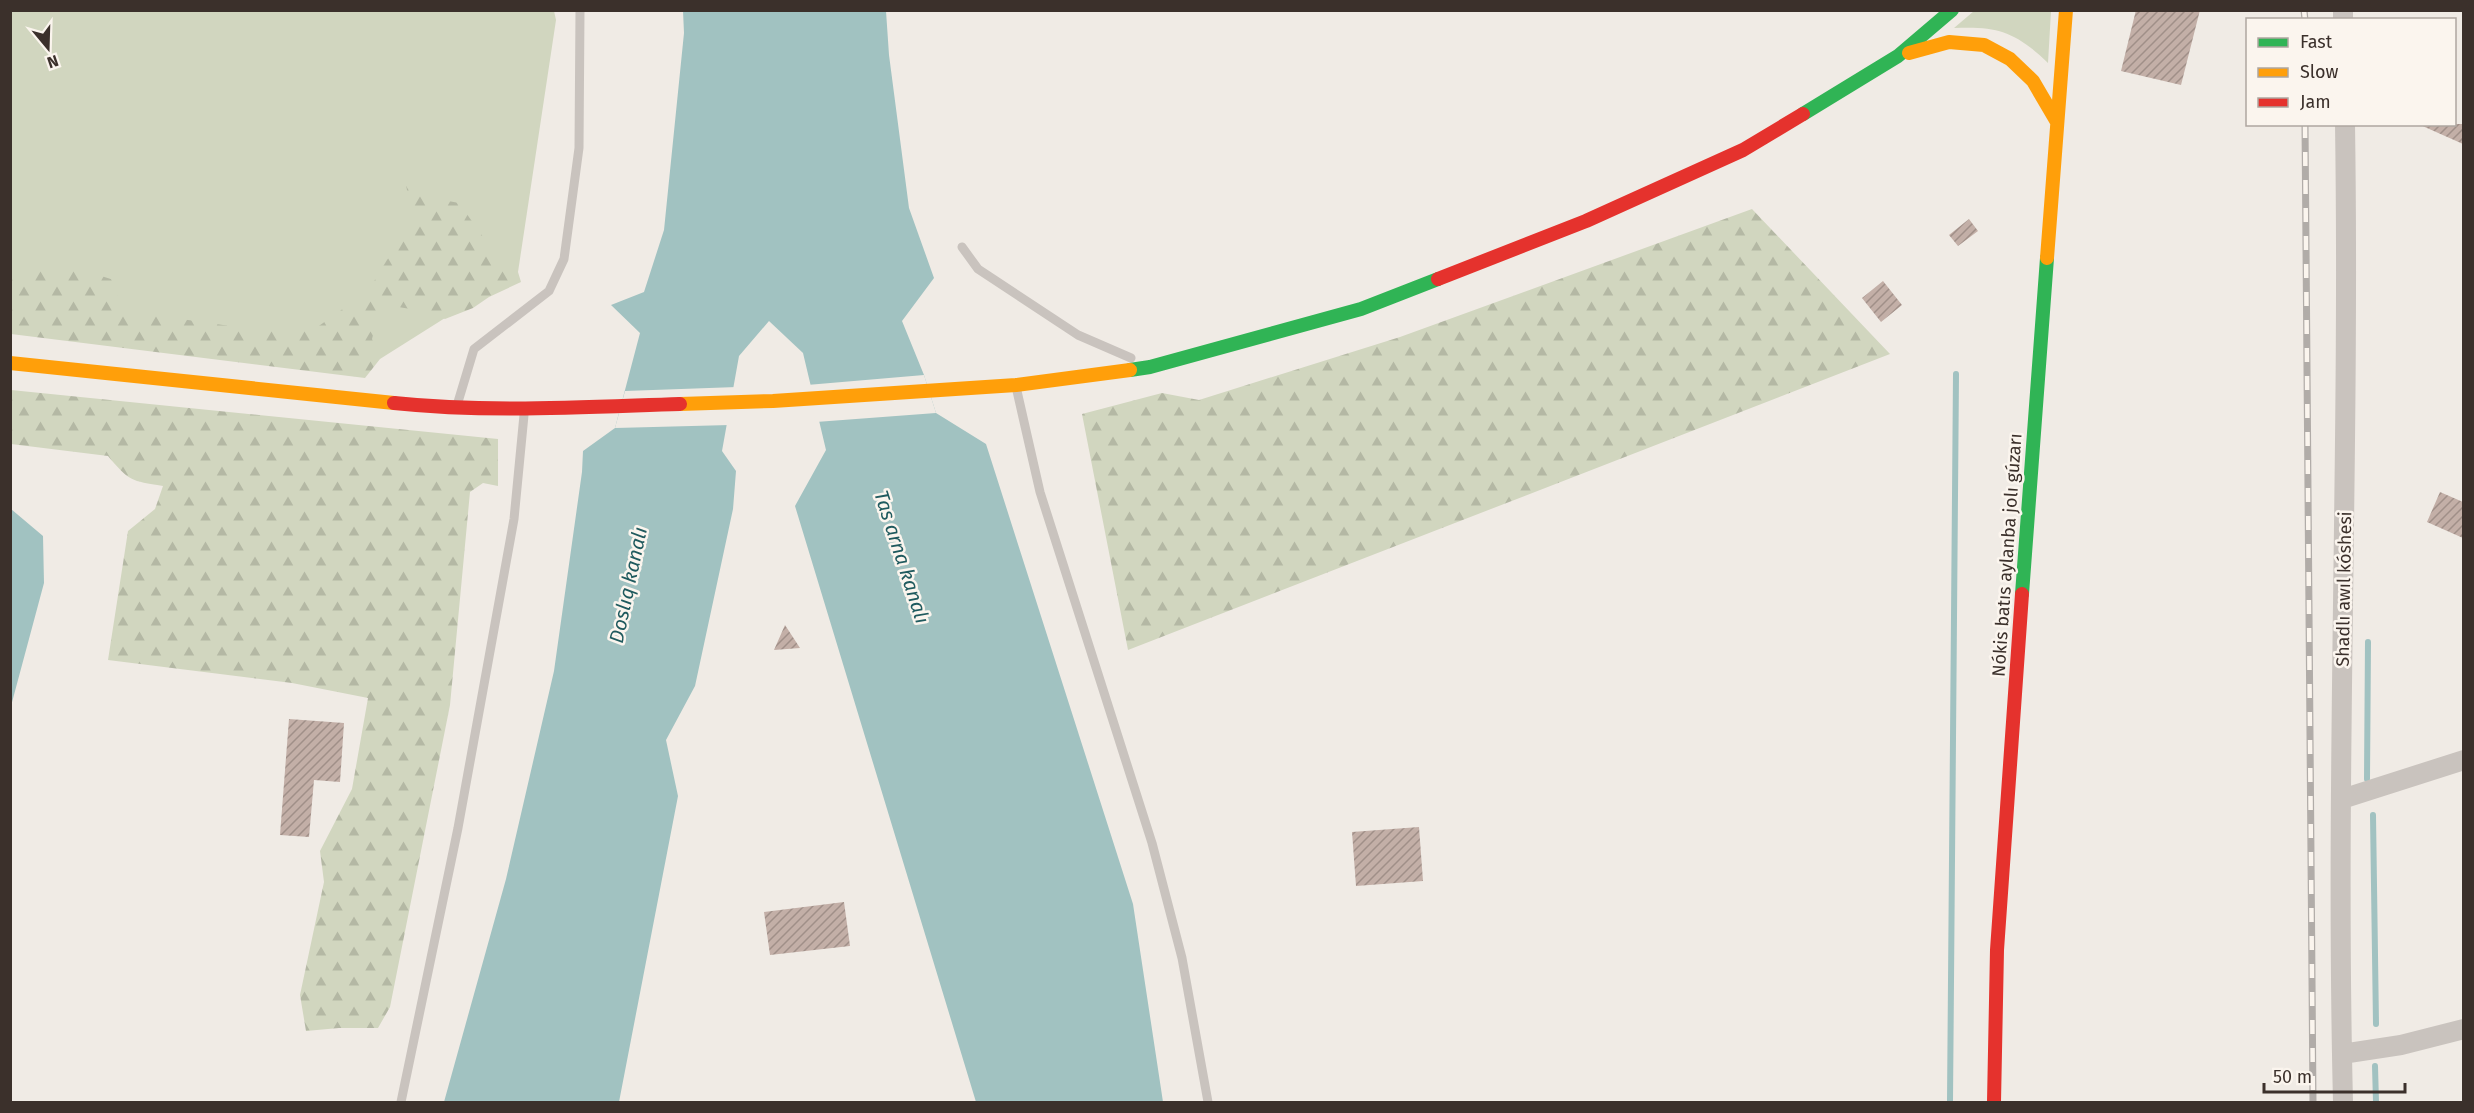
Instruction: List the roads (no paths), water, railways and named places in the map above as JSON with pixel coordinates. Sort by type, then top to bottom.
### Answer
[{"type":"main road","points":[[10,363],[290,393],[457,407],[524,409],[751,402],[945,390],[1016,385],[1150,367],[1360,309],[1586,221],[1743,150],[1899,56],[1952,10]]},
{"type":"main road","name":"Nókis batıs aylanba jolı gúzarı","points":[[1994,1102],[1997,950],[2066,10]]},
{"type":"main road","points":[[1899,56],[1949,42],[1984,45],[2010,59],[2033,81],[2056,122]]},
{"type":"street","name":"Shadlı awıl kóshesi","points":[[2343,1102],[2342,799],[2347,266],[2345,126]]},
{"type":"street","points":[[2342,799],[2463,760]]},
{"type":"street","points":[[2342,1054],[2401,1045],[2463,1029]]},
{"type":"lane","points":[[457,407],[474,349],[549,291],[564,259],[579,148],[580,10]]},
{"type":"lane","points":[[962,247],[978,269],[1078,334],[1150,367]]},
{"type":"lane","points":[[1016,385],[1040,492],[1152,843],[1182,958],[1208,1102]]},
{"type":"lane","points":[[401,1102],[458,828],[514,519],[524,409]]},
{"type":"water","points":[[683,11],[886,11],[889,55],[909,208],[934,278],[902,321],[924,375],[936,413],[986,444],[1133,904],[1163,1102],[976,1102],[795,506],[826,450],[803,353],[769,321],[739,356],[722,451],[736,471],[733,509],[695,686],[666,740],[678,796],[619,1102],[444,1102],[506,879],[554,671],[583,451],[615,428],[640,333],[611,305],[644,292],[664,230],[684,33]]},
{"type":"water","points":[[11,509],[43,536],[44,583],[11,706]]},
{"type":"waterway","points":[[1950,1102],[1956,374]]},
{"type":"waterway","points":[[2367,779],[2368,642]]},
{"type":"waterway","points":[[2373,815],[2376,1024]]},
{"type":"waterway","points":[[2375,1066],[2376,1102]]},
{"type":"railway","points":[[2304,10],[2305,18]]},
{"type":"railway","points":[[2305,126],[2313,1102]]},
{"type":"water label","name":"Tas arna kanalı","points":[[902,557]]},
{"type":"water label","name":"Doslıq kanalı","points":[[628,585]]}]
